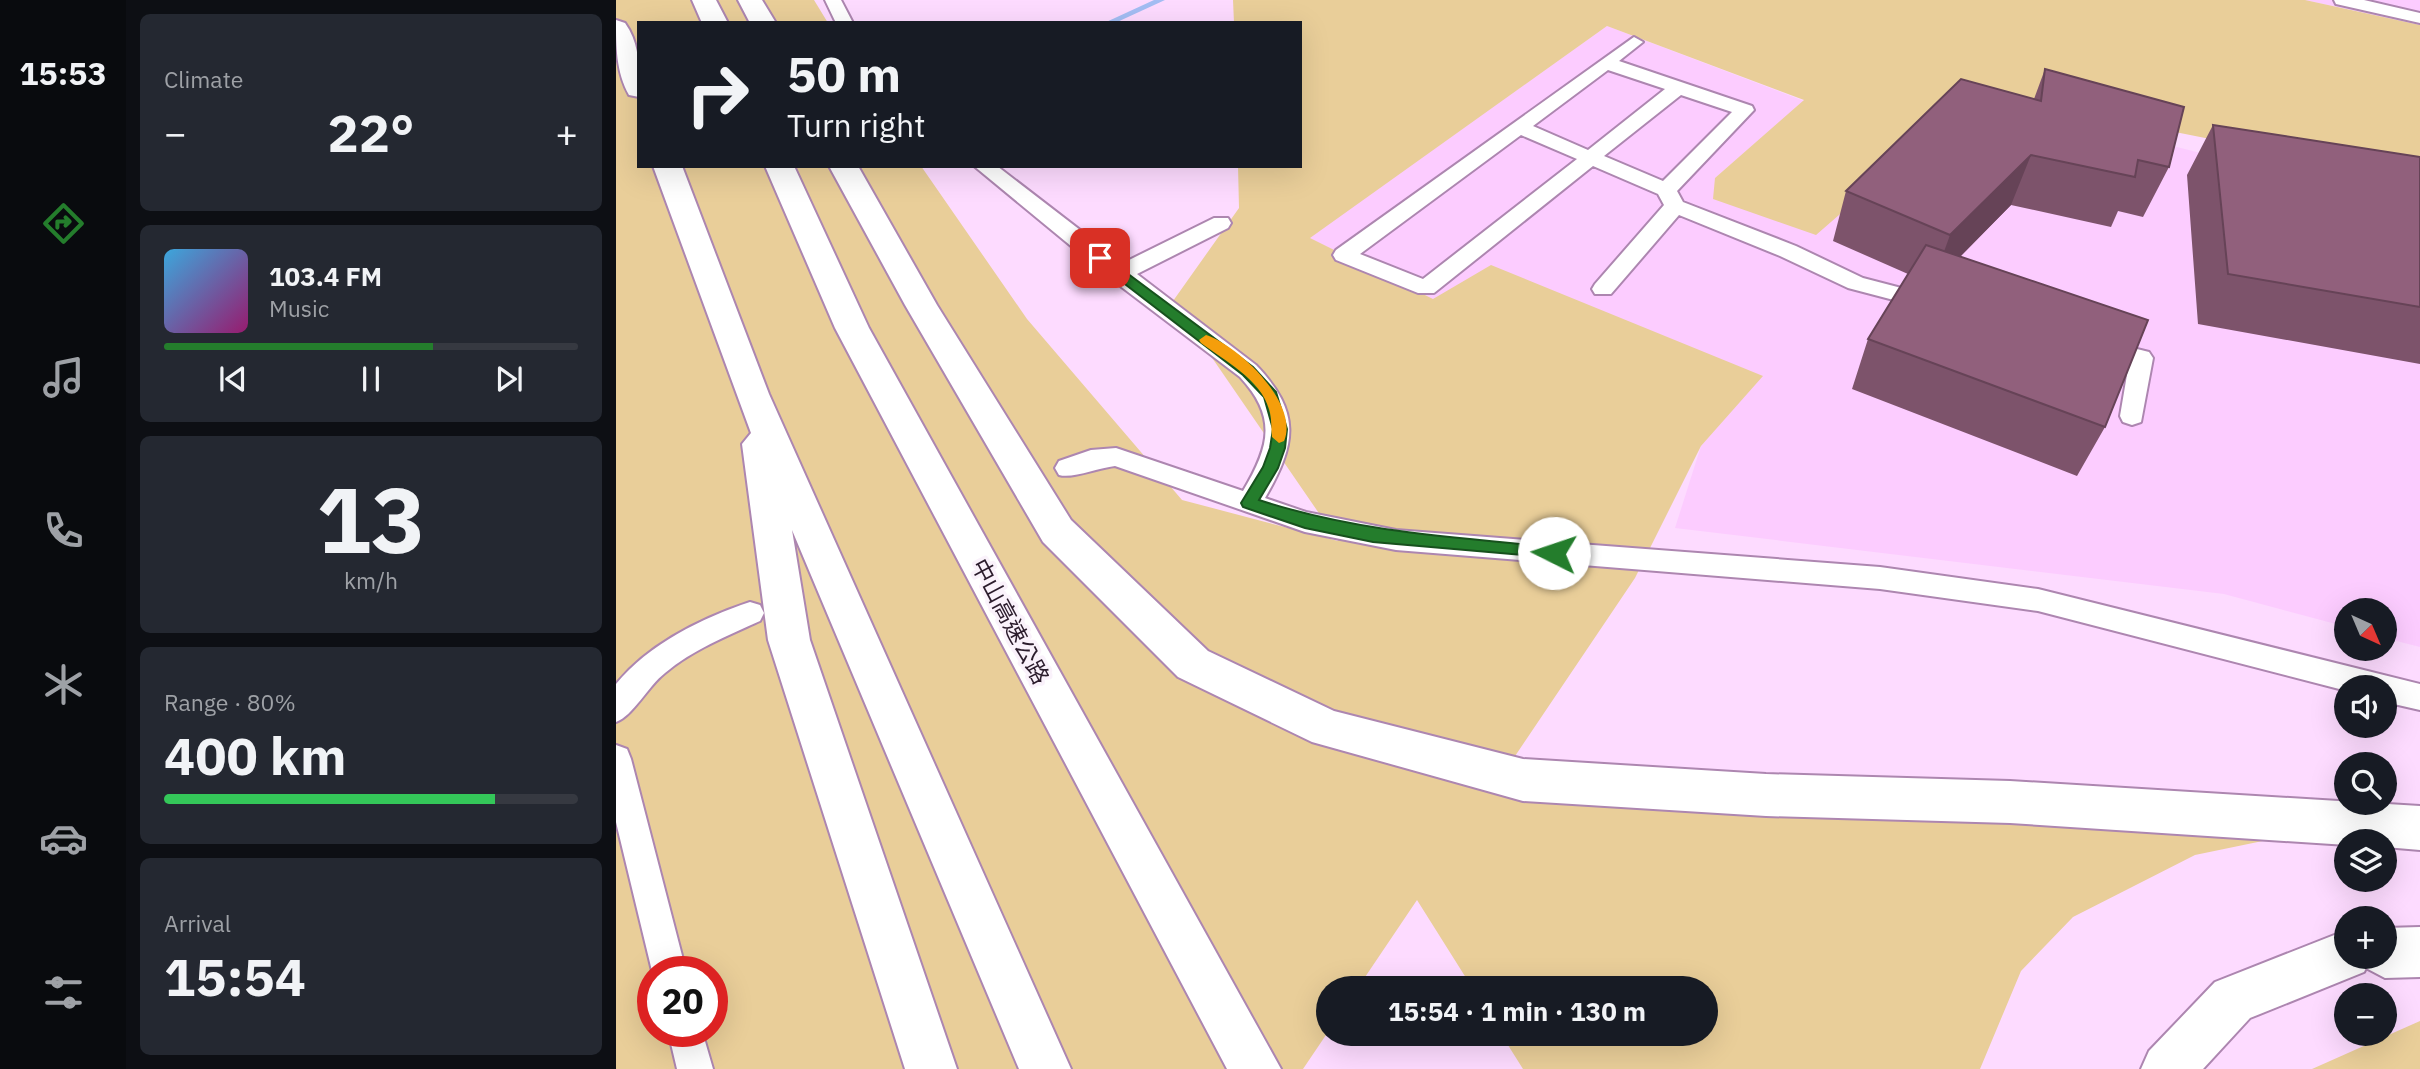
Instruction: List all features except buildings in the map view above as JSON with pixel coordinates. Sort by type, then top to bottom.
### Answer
[{"type":"highway","points":[[704,0],[714,21]]},
{"type":"highway","points":[[750,0],[761,21]]},
{"type":"highway","points":[[616,28],[637,84]]},
{"type":"highway","points":[[668,168],[752,394],[1045,1069]]},
{"type":"highway","name":"中山高速公路","points":[[780,168],[852,328],[1255,1069]]},
{"type":"highway","points":[[844,168],[921,305],[1057,530],[1193,664],[1327,728],[1523,780],[1766,795],[2010,802],[2420,828]]},
{"type":"highway","points":[[752,394],[789,640],[931,1069]]},
{"type":"highway","points":[[2397,952],[2420,951]]},
{"type":"highway","points":[[2167,1069],[2233,1000],[2334,960]]},
{"type":"lane","points":[[833,0],[844,21]]},
{"type":"lane","points":[[2342,0],[2420,18]]},
{"type":"lane","points":[[1634,42],[1345,255],[1426,288],[1677,89]]},
{"type":"lane","points":[[1603,289],[1670,198],[1745,110],[1606,63]]},
{"type":"lane","points":[[1519,127],[1593,156],[1670,198],[1856,283],[1947,307]]},
{"type":"lane","points":[[986,168],[1119,274],[1248,371],[1271,396],[1280,429],[1278,448],[1270,468],[1249,503]]},
{"type":"lane","points":[[1119,274],[1221,223]]},
{"type":"lane","points":[[2076,341],[2141,358],[2132,416]]},
{"type":"lane","points":[[1068,468],[1091,458],[1116,457],[1305,522],[1395,540],[1880,578],[1984,591],[2038,600],[2334,675]]},
{"type":"lane","points":[[616,709],[622,696],[648,668],[709,632],[750,613]]},
{"type":"lane","points":[[2397,691],[2420,697]]},
{"type":"lane","points":[[616,759],[666,956]]},
{"type":"lane","points":[[689,1047],[695,1069]]},
{"type":"shaded area","points":[[616,0],[814,0],[827,21],[637,21],[637,168],[922,168],[1027,319],[1182,500],[1338,541],[1173,301],[1239,208],[1238,168],[1302,168],[1302,21],[1234,21],[1233,0],[2305,0],[2420,25],[2420,181],[2155,128],[1923,142],[1816,235],[1713,199],[1715,178],[1804,100],[1607,26],[1310,238],[1433,299],[1491,265],[1763,376],[1701,446],[1635,578],[1505,771],[2334,838],[2282,837],[2195,855],[2073,917],[2021,971],[1980,1069],[1523,1069],[1509,1046],[1718,1046],[1718,976],[1465,976],[1417,900],[1366,976],[1316,976],[1316,1046],[1319,1046],[1303,1069],[616,1069]]},
{"type":"shaded area","points":[[2305,0],[2420,0],[2420,25]]},
{"type":"shaded area","points":[[1607,26],[1804,101],[1715,178],[1923,142],[2106,129],[2420,209],[2420,647],[2398,641],[2398,598],[2334,598],[2334,624],[2224,594],[1675,528],[1701,446],[1762,376],[1433,299],[1309,238]]},
{"type":"shaded area","points":[[2420,1021],[2420,1069],[2312,1069],[2364,1046],[2397,1046],[2397,1031]]},
{"type":"waterway","points":[[1113,21],[1161,0]]},
{"type":"slow traffic","points":[[1206,340],[1261,382],[1277,410],[1279,437]]},
{"type":"route","points":[[1100,258],[1248,371],[1261,382],[1271,396],[1277,410],[1280,429],[1278,448],[1270,468],[1249,503],[1305,522],[1395,540],[1554,553]]}]
